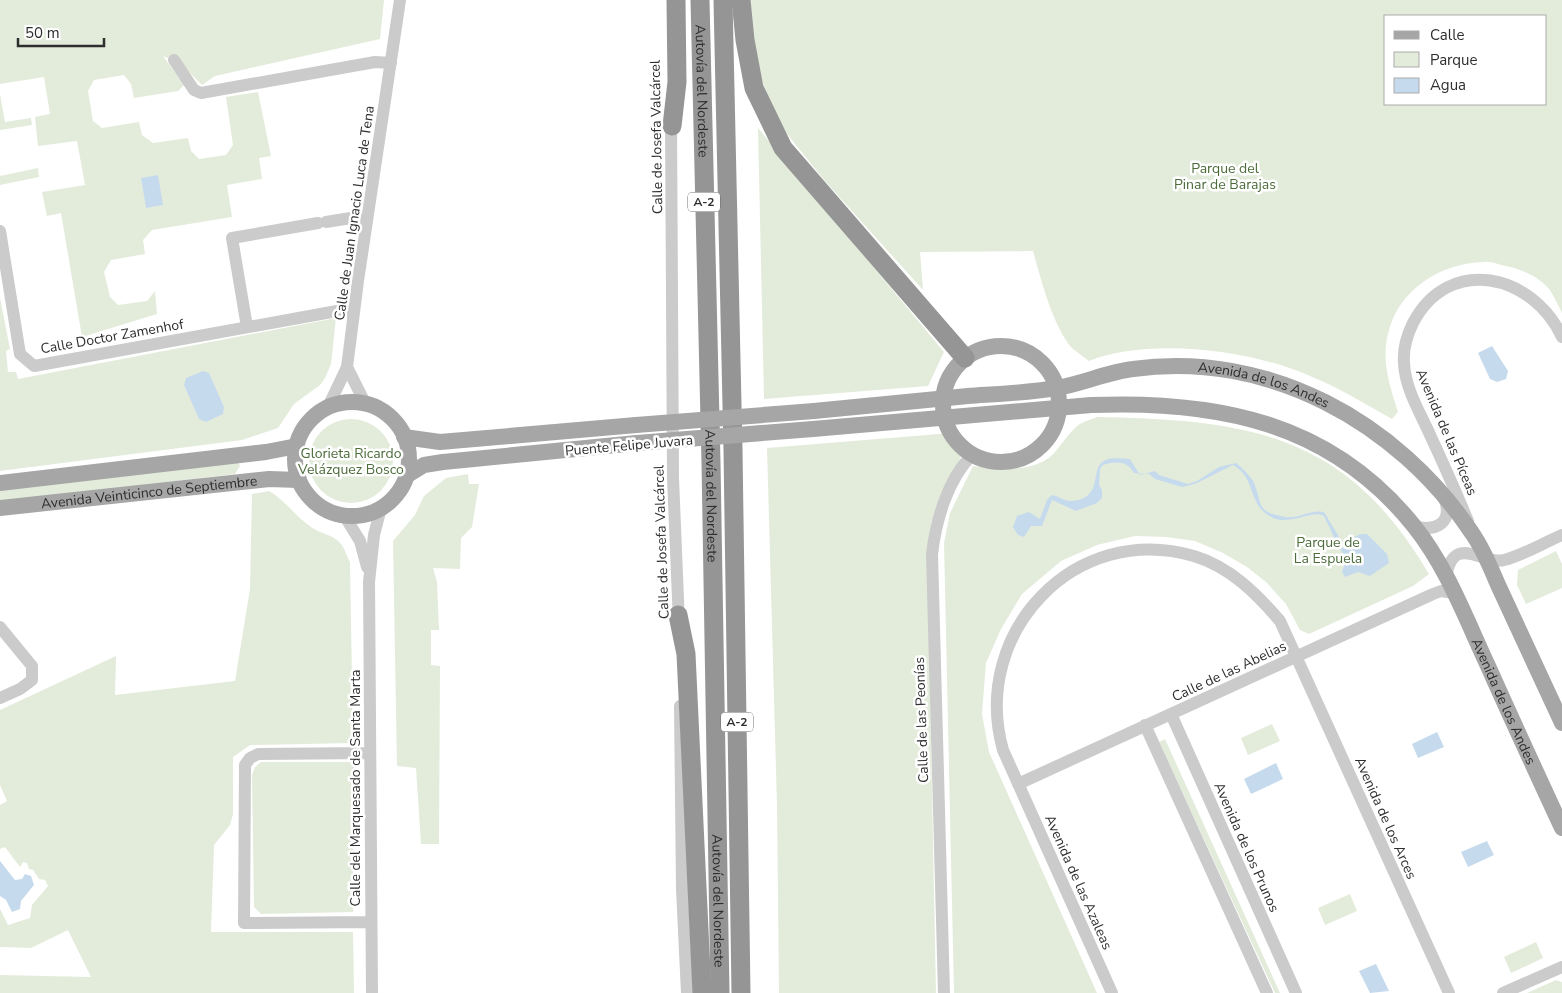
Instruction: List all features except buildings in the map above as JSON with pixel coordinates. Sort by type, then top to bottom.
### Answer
[{"type":"highway","points":[[672,126],[677,82],[676,0]]},
{"type":"highway","name":"Autovía del Nordeste","points":[[700,0],[720,993]]},
{"type":"highway","name":"Autovía del Nordeste","points":[[723,0],[734,470],[741,993]]},
{"type":"highway","points":[[741,0],[745,40],[754,88],[783,148],[965,358]]},
{"type":"highway","points":[[678,615],[686,654],[702,993]]},
{"type":"main road","points":[[990,347],[1020,348],[1033,355],[1045,365],[1058,388],[1060,409],[1054,428],[1044,444],[1028,456],[1010,462],[990,462],[972,455],[950,433],[945,419],[943,398],[947,383],[954,370],[965,358],[990,347]]},
{"type":"main road","name":"Avenida de los Andes","points":[[943,398],[1058,388],[1132,369],[1198,366],[1250,374],[1293,387],[1335,406],[1365,424],[1394,445],[1441,492],[1472,532],[1488,560],[1562,723]]},
{"type":"main road","name":"Puente Felipe Juvara","points":[[404,437],[440,442],[814,411],[943,398]]},
{"type":"main road","points":[[340,403],[365,404],[389,416],[404,437],[408,463],[406,476],[399,490],[381,508],[358,515],[344,515],[317,504],[308,495],[299,480],[295,458],[297,446],[301,434],[310,420],[328,407],[340,403]]},
{"type":"main road","name":"Avenida de los Andes","points":[[945,419],[1137,403],[1216,410],[1267,423],[1313,443],[1344,460],[1374,485],[1414,526],[1446,578],[1562,828]]},
{"type":"main road","name":"Puente Felipe Juvara","points":[[406,476],[424,465],[443,462],[637,443],[945,419]]},
{"type":"main road","name":"Avenida Veinticinco de Septiembre","points":[[0,482],[266,452],[297,446]]},
{"type":"main road","name":"Avenida Veinticinco de Septiembre","points":[[0,508],[269,478],[299,480]]},
{"type":"street","name":"Calle de Juan Ignacio Luca de Tena","points":[[328,407],[347,367],[400,0]]},
{"type":"street","name":"Calle de Josefa Valcárcel","points":[[668,0],[672,126],[673,478],[678,615],[682,889],[686,993]]},
{"type":"street","points":[[174,60],[194,90],[202,93],[375,62],[391,63]]},
{"type":"street","points":[[247,326],[232,238],[351,218],[367,219]]},
{"type":"street","name":"Calle Doctor Zamenhof","points":[[0,231],[20,354],[34,366],[247,326],[337,311],[354,311]]},
{"type":"street","name":"Avenida de las Píceas","points":[[1472,532],[1406,379],[1404,348],[1408,332],[1418,313],[1442,291],[1471,281],[1487,280],[1512,285],[1534,299],[1547,312],[1562,337]]},
{"type":"street","points":[[347,367],[365,404]]},
{"type":"street","name":"Calle de las Peonías","points":[[944,993],[932,554],[938,521],[948,494],[960,471],[972,455]]},
{"type":"street","points":[[1414,526],[1432,529],[1441,525],[1446,518],[1441,492]]},
{"type":"street","name":"Calle del Marquesado de Santa Marta","points":[[372,993],[369,582],[374,536],[381,508]]},
{"type":"street","name":"Calle del Marquesado de Santa Marta","points":[[344,515],[360,541],[369,582]]},
{"type":"street","points":[[1446,578],[1452,561],[1462,554],[1477,553],[1488,560],[1506,560],[1562,535]]},
{"type":"street","name":"Avenida de los Arces","points":[[1018,784],[998,733],[996,697],[1003,658],[1016,629],[1037,600],[1064,576],[1084,564],[1111,554],[1146,550],[1178,552],[1213,563],[1243,582],[1280,621],[1449,993]]},
{"type":"street","name":"Calle de las Abelias","points":[[1018,784],[1441,591],[1454,593]]},
{"type":"street","points":[[0,627],[32,666],[32,680],[20,689],[0,698]]},
{"type":"street","name":"Avenida de los Prunos","points":[[1171,714],[1296,993]]},
{"type":"street","points":[[1145,725],[1268,993]]},
{"type":"street","points":[[370,753],[258,754],[250,758],[244,765],[244,922],[371,922]]},
{"type":"street","name":"Avenida de las Azaleas","points":[[1018,784],[1112,993]]},
{"type":"street","points":[[1503,993],[1562,967]]},
{"type":"green space","points":[[0,0],[384,0],[380,39],[215,76],[202,85],[180,63],[163,56],[184,85],[178,91],[134,98],[131,84],[124,75],[94,80],[88,91],[93,121],[102,128],[139,122],[142,135],[153,143],[188,138],[191,151],[199,159],[226,155],[233,145],[226,97],[258,92],[271,156],[259,158],[262,179],[227,185],[232,217],[152,230],[143,240],[145,254],[111,260],[104,272],[110,297],[118,305],[147,301],[155,291],[157,314],[82,337],[61,213],[47,216],[42,192],[85,185],[77,141],[38,146],[35,117],[50,114],[44,77],[0,84]]},
{"type":"green space","name":"Parque del Pinar de Barajas","points":[[749,0],[1562,0],[1562,313],[1549,289],[1540,281],[1518,269],[1492,263],[1452,267],[1423,282],[1401,304],[1393,318],[1388,334],[1385,354],[1386,364],[1389,383],[1398,412],[1392,419],[1320,380],[1259,359],[1200,350],[1170,348],[1114,354],[1089,361],[1073,349],[1059,329],[1048,303],[1033,251],[920,252],[923,290],[824,180],[780,125],[756,66]]},
{"type":"green space","points":[[0,94],[5,122],[31,118],[32,125],[0,130]]},
{"type":"green space","points":[[758,128],[944,352],[928,386],[764,399]]},
{"type":"green space","points":[[38,168],[39,177],[0,185],[0,176]]},
{"type":"green space","points":[[0,298],[10,349],[6,351],[8,372],[16,372],[18,379],[336,318],[331,364],[320,385],[294,404],[278,428],[242,440],[0,471]]},
{"type":"green space","name":"Parque de La Espuela","points":[[1097,417],[1201,423],[1247,431],[1289,444],[1328,463],[1363,490],[1397,527],[1429,574],[1413,586],[1309,634],[1300,630],[1286,604],[1266,582],[1247,567],[1223,553],[1195,541],[1166,537],[1135,536],[1097,545],[1061,561],[1022,594],[1001,629],[986,663],[982,714],[989,752],[1097,993],[954,993],[944,543],[950,513],[973,466],[1013,469],[1033,466],[1050,457],[1078,425]]},
{"type":"green space","name":"Glorieta Ricardo Velázquez Bosco","points":[[343,419],[359,419],[375,426],[386,437],[393,453],[390,477],[381,491],[375,496],[359,503],[343,503],[327,496],[316,485],[309,469],[309,453],[316,437],[327,426]]},
{"type":"green space","points":[[951,433],[962,454],[931,523],[930,689],[936,993],[779,993],[777,805],[767,448]]},
{"type":"green space","points":[[238,461],[240,466],[235,474],[0,502],[0,488]]},
{"type":"green space","points":[[468,474],[469,484],[479,484],[472,527],[461,538],[460,569],[433,568],[437,582],[439,630],[431,630],[431,665],[440,666],[439,844],[421,844],[416,768],[397,766],[393,541],[415,515],[424,496],[446,478]]},
{"type":"green space","points":[[269,491],[311,527],[338,541],[350,562],[353,743],[250,745],[233,757],[233,814],[230,825],[214,845],[211,932],[353,932],[354,993],[0,993],[0,975],[91,977],[68,930],[31,948],[0,947],[0,909],[8,925],[30,918],[32,905],[48,886],[45,880],[39,879],[33,870],[29,869],[27,863],[23,862],[20,867],[5,847],[0,849],[0,805],[7,801],[0,785],[0,710],[116,656],[115,695],[235,681],[250,589],[252,494]]},
{"type":"green space","points":[[1556,551],[1562,564],[1562,588],[1526,604],[1517,585],[1518,570]]},
{"type":"green space","points":[[1272,724],[1280,741],[1248,755],[1241,738]]},
{"type":"green space","points":[[1165,739],[1280,993],[1275,993],[1159,742]]},
{"type":"green space","points":[[261,762],[354,762],[353,912],[261,914],[254,907],[252,775],[255,767]]},
{"type":"green space","points":[[1350,894],[1357,911],[1325,925],[1318,908]]},
{"type":"green space","points":[[1536,942],[1543,958],[1511,973],[1504,957]]},
{"type":"green space","points":[[1556,980],[1562,982],[1562,993],[1527,993]]},
{"type":"water","points":[[158,175],[163,205],[146,208],[141,178]]},
{"type":"water","points":[[1492,346],[1508,371],[1506,379],[1497,382],[1490,379],[1478,353]]},
{"type":"water","points":[[203,371],[209,373],[224,407],[223,414],[206,422],[199,419],[184,385],[186,378]]},
{"type":"water","points":[[1112,459],[1130,459],[1139,473],[1134,473],[1128,466],[1121,463],[1103,465],[1100,469],[1099,485],[1102,490],[1102,498],[1097,503],[1076,511],[1052,500],[1042,526],[1031,526],[1024,537],[1018,535],[1013,527],[1017,516],[1029,512],[1040,519],[1047,500],[1052,495],[1068,501],[1082,499],[1089,495],[1093,489],[1101,463]]},
{"type":"water","points":[[1236,463],[1253,480],[1264,510],[1285,517],[1295,517],[1319,511],[1324,512],[1338,535],[1342,549],[1355,536],[1367,534],[1387,554],[1389,563],[1370,576],[1358,572],[1345,577],[1342,572],[1347,558],[1339,548],[1324,516],[1319,514],[1286,520],[1278,520],[1271,517],[1263,512],[1255,499],[1246,477],[1233,465],[1195,484],[1182,487],[1145,474],[1155,471],[1159,475],[1188,484],[1197,481],[1219,467]]},
{"type":"water","points":[[1437,732],[1444,747],[1418,758],[1412,744]]},
{"type":"water","points":[[1276,763],[1283,779],[1251,794],[1244,779]]},
{"type":"water","points":[[1487,841],[1494,855],[1468,867],[1461,852]]},
{"type":"water","points":[[0,861],[15,880],[22,879],[25,874],[31,876],[34,885],[21,901],[20,909],[12,912],[6,900],[0,896]]},
{"type":"water","points":[[1376,964],[1389,991],[1370,993],[1359,971]]}]
